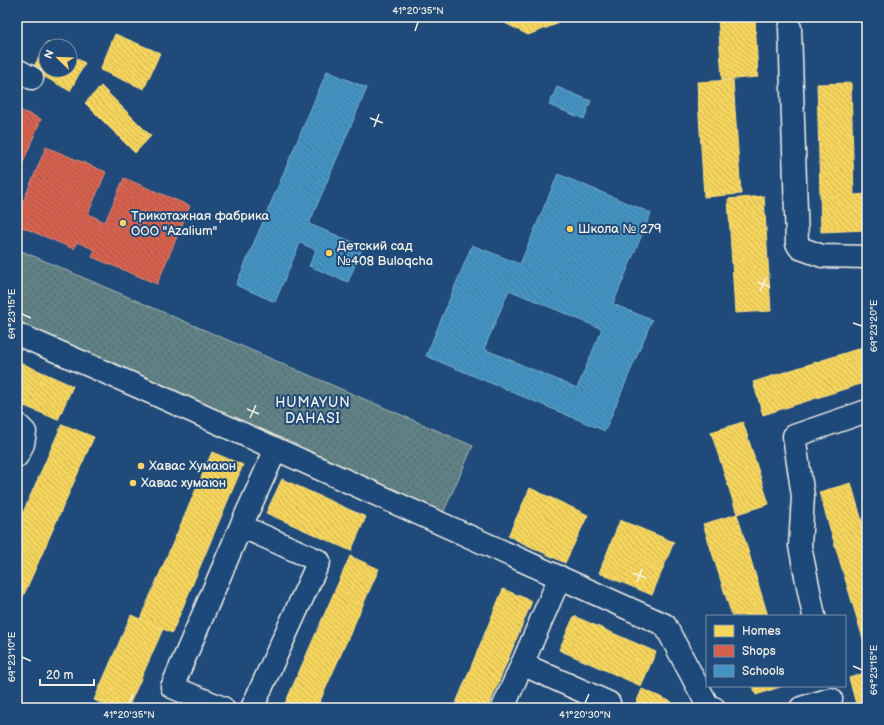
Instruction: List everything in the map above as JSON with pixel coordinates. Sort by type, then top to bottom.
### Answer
[{"type":"lane","points":[[790,28],[797,243],[800,248],[822,256],[867,257]]},
{"type":"lane","points":[[17,334],[276,448],[665,625],[710,707]]},
{"type":"lane","points":[[814,615],[800,546],[803,496],[794,436],[867,411]]},
{"type":"lane","points":[[17,424],[25,432],[23,444],[17,456]]},
{"type":"lane","points":[[223,708],[172,687],[240,526],[276,448]]},
{"type":"lane","points":[[240,526],[319,561],[252,708]]},
{"type":"lane","points":[[502,708],[560,577]]},
{"type":"lane","points":[[522,664],[609,704],[607,708]]},
{"type":"lane","points":[[801,708],[830,698]]},
{"type":"green space","points":[[17,249],[473,446],[439,522],[17,334]]},
{"type":"building: Homes","points":[[503,17],[555,17],[557,24],[528,35],[501,21]]},
{"type":"building: Homes","points":[[718,17],[755,17],[758,77],[722,80]]},
{"type":"building: Homes","points":[[115,34],[160,53],[144,89],[100,70]]},
{"type":"building: Homes","points":[[38,59],[38,73],[32,70]]},
{"type":"building: Homes","points":[[78,59],[85,63],[78,76]]},
{"type":"building: Homes","points":[[46,78],[77,78],[70,91]]},
{"type":"building: Homes","points":[[733,80],[741,194],[704,197],[697,82]]},
{"type":"building: Homes","points":[[851,83],[854,195],[867,194],[867,230],[821,232],[817,84]]},
{"type":"building: Homes","points":[[101,86],[151,136],[135,153],[85,103]]},
{"type":"building: Homes","points":[[764,196],[771,311],[735,313],[728,199]]},
{"type":"building: Homes","points":[[867,346],[867,382],[763,415],[753,382]]},
{"type":"building: Homes","points":[[17,361],[73,386],[58,420],[17,403]]},
{"type":"building: Homes","points":[[743,422],[769,504],[737,514],[711,432]]},
{"type":"building: Homes","points":[[62,424],[94,437],[22,599],[17,597],[17,526]]},
{"type":"building: Homes","points":[[212,452],[243,465],[172,633],[140,619]]},
{"type":"building: Homes","points":[[282,479],[366,517],[351,551],[266,513]]},
{"type":"building: Homes","points":[[851,483],[867,538],[867,652],[819,492]]},
{"type":"building: Homes","points":[[530,488],[588,515],[565,563],[508,536]]},
{"type":"building: Homes","points":[[737,514],[768,615],[732,615],[703,524]]},
{"type":"building: Homes","points":[[620,520],[674,542],[652,595],[599,573]]},
{"type":"building: Homes","points":[[350,556],[379,569],[317,708],[283,708]]},
{"type":"building: Homes","points":[[503,589],[532,601],[488,708],[454,708]]},
{"type":"building: Homes","points":[[131,615],[163,629],[128,708],[112,708],[94,700]]},
{"type":"building: Homes","points":[[574,616],[656,652],[641,686],[559,650]]},
{"type":"building: Homes","points":[[867,672],[867,708],[857,708],[849,678]]},
{"type":"building: Homes","points":[[753,687],[780,687],[756,695]]},
{"type":"building: Homes","points":[[642,689],[672,702],[669,708],[634,708]]},
{"type":"building: Shops","points":[[17,109],[41,119],[17,177]]},
{"type":"building: Shops","points":[[46,147],[106,172],[88,214],[105,222],[124,178],[190,206],[157,284],[92,257],[95,250],[77,242],[74,249],[17,225],[17,216]]},
{"type":"building: Schools","points":[[327,71],[367,88],[309,224],[363,246],[348,282],[309,266],[316,250],[300,243],[275,302],[236,285]]},
{"type":"building: Schools","points":[[557,87],[591,101],[584,119],[549,105]]},
{"type":"building: Schools","points":[[558,174],[651,213],[613,304],[652,320],[605,431],[426,356],[472,245],[520,264]],"holes":[[[509,290],[602,329],[577,388],[484,349]]]},
{"type":"place","name":"Трикотажная фабрика ООО \"Azalium\"","points":[[123,223]]},
{"type":"place","name":"Школа № 279","points":[[570,229]]},
{"type":"place","name":"Детский сад №408 Buloqcha","points":[[329,253]]},
{"type":"place","name":"Хавас Хумаюн","points":[[141,466]]},
{"type":"place","name":"Хавас хумаюн","points":[[133,483]]},
{"type":"district","name":"HUMAYUN DAHASI","points":[[313,410]]}]
